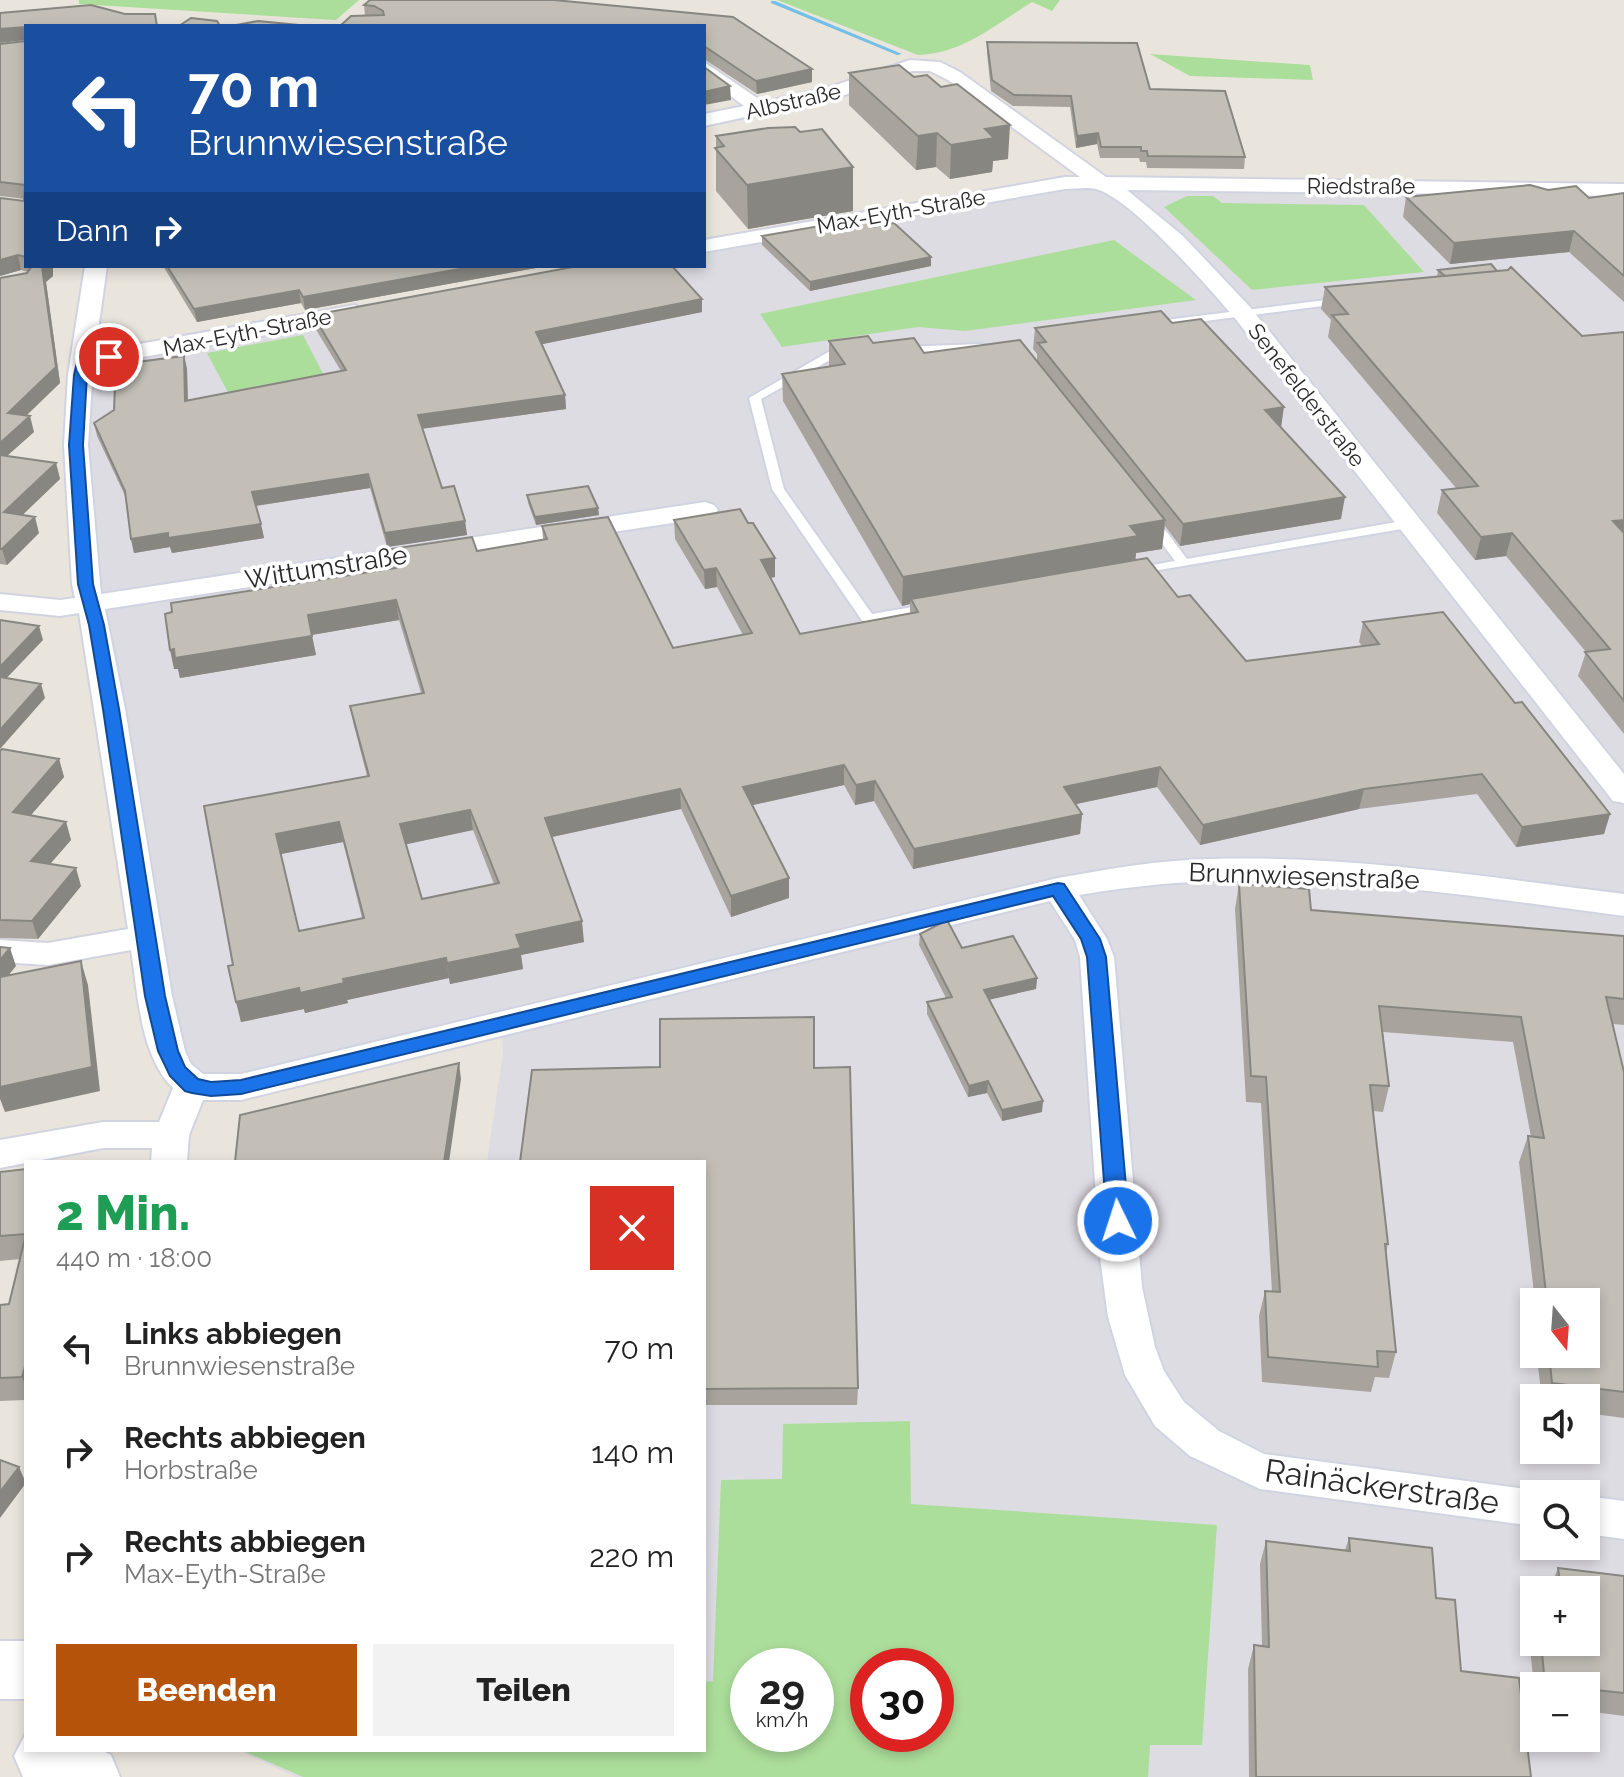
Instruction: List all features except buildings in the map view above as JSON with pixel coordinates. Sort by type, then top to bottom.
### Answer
[{"type":"main road","points":[[0,1670],[24,1670]]},
{"type":"street","name":"Albstraße","points":[[706,120],[832,93],[902,67],[925,64]]},
{"type":"street","name":"Senefelderstraße","points":[[925,64],[939,67],[954,76],[1099,182],[1131,201],[1197,264],[1242,312],[1624,794]]},
{"type":"street","points":[[706,68],[760,109]]},
{"type":"street","name":"Riedstraße","points":[[1099,182],[1624,190]]},
{"type":"street","name":"Max-Eyth-Straße","points":[[706,246],[1034,187],[1099,182]]},
{"type":"street","points":[[0,1154],[103,1135],[170,1148],[192,1085],[177,1071],[168,1051],[145,937],[111,709],[96,625],[85,584],[76,445],[82,361],[96,268]]},
{"type":"street","name":"Max-Eyth-Straße","points":[[82,361],[382,307]]},
{"type":"street","name":"Wittumstraße","points":[[0,602],[60,608],[705,510]]},
{"type":"street","name":"Brunnwiesenstraße","points":[[192,1085],[211,1089],[241,1087],[1058,889],[1169,871],[1264,869],[1401,878],[1624,905]]},
{"type":"street","name":"Rainäckerstraße","points":[[1058,889],[1091,939],[1097,957],[1124,1309],[1141,1365],[1162,1405],[1188,1432],[1220,1454],[1260,1471],[1520,1506]]},
{"type":"street","points":[[0,951],[48,954],[145,937]]},
{"type":"street","points":[[1600,1517],[1624,1520]]},
{"type":"lane","points":[[1134,328],[1361,299]]},
{"type":"lane","points":[[879,351],[997,346]]},
{"type":"lane","points":[[864,351],[834,353],[755,398],[778,489],[868,619],[943,606]]},
{"type":"lane","points":[[1147,517],[1183,563]]},
{"type":"lane","points":[[1123,574],[1408,524]]},
{"type":"shaded area","points":[[1332,177],[1351,185],[1624,190],[1624,1777],[296,1777],[241,1752],[706,1752],[706,1160],[487,1160],[503,1052],[501,1018],[236,1083],[189,1073],[174,1047],[100,619],[81,446],[86,363],[604,268],[706,268],[706,250],[1045,187],[1304,185]]},
{"type":"green space","points":[[79,0],[359,0],[336,20],[79,4]]},
{"type":"green space","points":[[777,0],[1060,0],[1052,11],[1032,2],[963,44],[934,54],[918,55]]},
{"type":"green space","points":[[1150,54],[1310,65],[1313,80],[1190,76]]},
{"type":"green space","points":[[1187,196],[1213,196],[1222,203],[1364,205],[1424,272],[1252,290],[1164,207]]},
{"type":"green space","points":[[1114,240],[1196,300],[965,331],[918,327],[782,347],[760,314]]},
{"type":"green space","points":[[303,335],[330,387],[239,413],[207,353]]},
{"type":"green space","points":[[910,1421],[911,1504],[1217,1525],[1202,1745],[1150,1745],[1148,1777],[303,1777],[246,1752],[706,1752],[706,1682],[713,1681],[721,1480],[782,1479],[783,1424]]},
{"type":"waterway","points":[[773,2],[899,54]]},
{"type":"route","points":[[109,357],[82,361],[80,375],[76,445],[85,584],[96,625],[111,709],[155,996],[168,1051],[177,1071],[192,1085],[211,1089],[241,1087],[1058,889],[1091,939],[1097,957],[1118,1221]]}]
